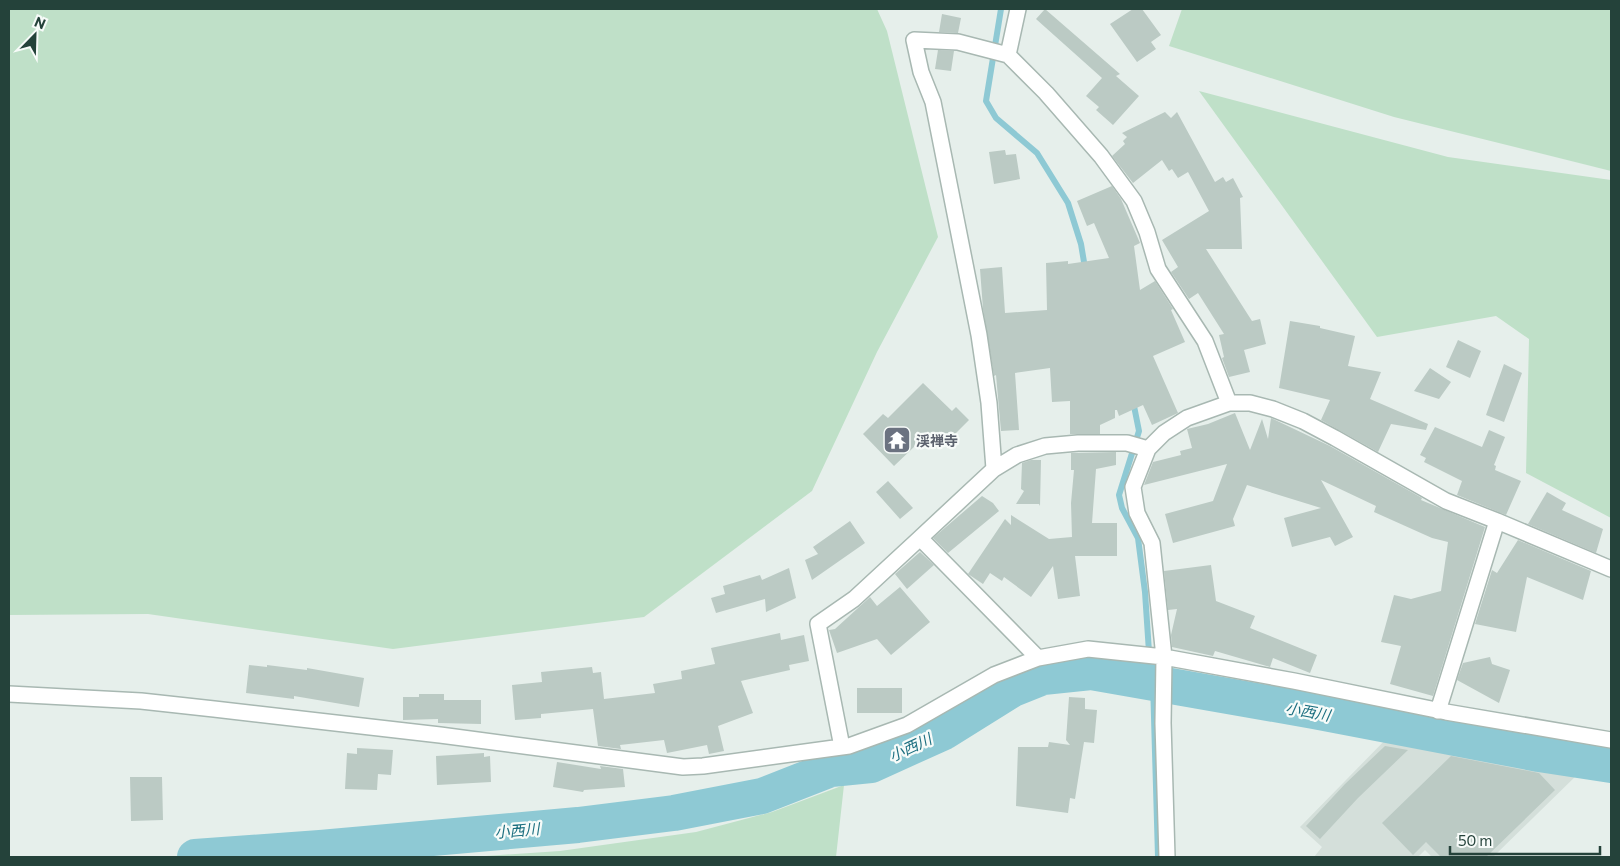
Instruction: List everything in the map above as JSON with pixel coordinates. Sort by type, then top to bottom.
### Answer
[{"type":"street","points":[[1008,55],[1018,9]]},
{"type":"street","points":[[994,469],[989,403],[979,335],[933,102],[921,72],[914,40],[958,42],[1008,55],[1046,93],[1101,156],[1134,201],[1147,232],[1158,269],[1205,341],[1229,403]]},
{"type":"street","points":[[1166,857],[1164,657],[1152,543],[1137,513],[1133,487],[1148,449],[1164,433],[1187,418],[1229,403],[1250,403],[1273,409],[1303,421],[1446,501],[1497,520],[1611,569]]},
{"type":"street","points":[[842,747],[818,624],[854,599],[994,469],[1017,455],[1045,446],[1078,443],[1127,443],[1148,449]]},
{"type":"street","points":[[1438,711],[1497,520]]},
{"type":"street","points":[[920,538],[1038,658]]},
{"type":"street","points":[[9,694],[141,701],[440,734],[683,767],[759,760],[849,746],[907,725],[994,674],[1038,658],[1088,649],[1164,657],[1438,711],[1611,740]]},
{"type":"shaded area","points":[[1391,734],[1581,771],[1493,857],[1432,857],[1425,850],[1418,857],[1314,857],[1322,847],[1300,827]]},
{"type":"green space","points":[[9,9],[877,9],[887,31],[938,237],[877,352],[812,491],[644,617],[393,649],[148,614],[9,615]]},
{"type":"green space","points":[[1182,9],[1611,9],[1611,171],[1394,117],[1169,46]]},
{"type":"green space","points":[[1199,91],[1448,157],[1611,180],[1611,518],[1526,473],[1529,339],[1496,316],[1377,337]]},
{"type":"green space","points":[[844,785],[836,857],[471,857],[560,851],[696,832],[772,812]]},
{"type":"building","points":[[1045,9],[1120,74],[1116,76],[1139,96],[1113,125],[1096,110],[1099,107],[1086,96],[1102,78],[1036,19]]},
{"type":"building","points":[[1133,9],[1142,9],[1161,35],[1151,42],[1156,49],[1137,62],[1110,24]]},
{"type":"building","points":[[942,14],[961,18],[958,33],[939,32]]},
{"type":"building","points":[[938,50],[954,51],[951,71],[935,69]]},
{"type":"building","points":[[1165,112],[1171,118],[1177,112],[1215,182],[1223,177],[1226,182],[1233,178],[1243,197],[1240,198],[1242,249],[1206,249],[1252,321],[1260,319],[1266,344],[1244,350],[1250,372],[1229,377],[1222,358],[1224,357],[1219,335],[1224,334],[1198,293],[1189,299],[1171,272],[1178,267],[1162,240],[1209,211],[1188,172],[1178,178],[1172,169],[1169,171],[1162,160],[1133,183],[1112,156],[1125,144],[1123,141],[1127,137],[1122,133]]},
{"type":"building","points":[[1005,150],[1006,155],[1016,154],[1020,179],[994,184],[989,152]]},
{"type":"building","points":[[1112,186],[1121,199],[1140,243],[1134,246],[1140,290],[1155,281],[1173,309],[1171,310],[1185,342],[1153,356],[1178,413],[1152,425],[1143,405],[1119,416],[1117,410],[1115,410],[1115,418],[1100,425],[1100,434],[1070,434],[1070,401],[1052,402],[1050,368],[1015,373],[1019,430],[1001,431],[996,375],[994,376],[983,309],[980,269],[1002,267],[1005,313],[1047,310],[1046,263],[1068,261],[1068,264],[1109,258],[1094,223],[1087,226],[1077,201]]},
{"type":"building","points":[[1290,321],[1320,326],[1320,328],[1355,336],[1348,366],[1381,372],[1370,399],[1428,424],[1426,430],[1391,424],[1378,452],[1321,420],[1330,400],[1279,388]]},
{"type":"building","points":[[1458,340],[1481,351],[1470,378],[1446,367]]},
{"type":"building","points":[[1504,364],[1522,373],[1504,422],[1486,415]]},
{"type":"building","points":[[1430,368],[1451,382],[1439,399],[1414,391]]},
{"type":"building","points":[[923,383],[952,411],[956,407],[969,420],[955,434],[915,437],[915,446],[894,466],[863,434],[883,414],[888,418]]},
{"type":"building","points":[[1235,413],[1250,450],[1262,419],[1268,439],[1271,418],[1330,446],[1422,498],[1421,500],[1485,527],[1433,696],[1390,684],[1401,646],[1381,642],[1394,595],[1411,599],[1441,591],[1448,542],[1432,538],[1374,512],[1376,506],[1321,480],[1353,537],[1335,546],[1330,537],[1292,547],[1284,518],[1321,508],[1247,485],[1233,519],[1235,526],[1173,543],[1165,514],[1213,501],[1227,464],[1144,485],[1153,462],[1181,455],[1180,451],[1192,448],[1187,429],[1208,424]]},
{"type":"building","points":[[1435,427],[1482,447],[1489,430],[1505,437],[1494,465],[1496,466],[1495,470],[1521,481],[1506,515],[1457,495],[1462,481],[1424,462],[1426,458],[1420,455]]},
{"type":"building","points":[[1116,452],[1116,465],[1096,469],[1092,523],[1117,523],[1117,556],[1075,556],[1080,596],[1058,599],[1053,566],[1031,597],[1004,577],[1002,581],[990,573],[983,584],[968,574],[1005,519],[1011,525],[1011,515],[1049,539],[1072,537],[1071,503],[1074,470],[1071,470],[1071,453]]},
{"type":"building","points":[[1031,460],[1041,460],[1040,506],[1039,504],[1016,504],[1024,491],[1021,489],[1022,463]]},
{"type":"building","points":[[888,481],[913,508],[900,519],[876,492]]},
{"type":"building","points":[[1547,492],[1566,503],[1562,510],[1603,529],[1596,553],[1528,524]]},
{"type":"building","points":[[982,496],[993,503],[999,511],[948,553],[933,538]]},
{"type":"building","points":[[850,521],[865,543],[812,580],[805,560],[818,554],[813,547]]},
{"type":"building","points":[[1518,540],[1591,571],[1583,600],[1527,577],[1516,632],[1475,624],[1492,570],[1497,573]]},
{"type":"building","points":[[920,552],[934,565],[907,589],[895,574]]},
{"type":"building","points":[[1211,565],[1216,601],[1255,616],[1250,628],[1317,655],[1310,673],[1273,658],[1270,667],[1215,651],[1213,656],[1172,647],[1171,635],[1177,609],[1168,610],[1164,571]]},
{"type":"building","points":[[789,568],[796,598],[766,612],[765,599],[716,613],[711,598],[725,594],[723,586],[760,575],[762,580]]},
{"type":"building","points":[[900,587],[930,622],[891,655],[877,639],[837,653],[829,630],[835,629],[870,597],[877,606]]},
{"type":"building","points":[[780,633],[781,640],[804,635],[809,661],[789,665],[790,670],[741,681],[753,713],[718,726],[724,751],[709,754],[707,745],[667,753],[664,740],[620,745],[621,749],[598,746],[593,709],[541,714],[541,718],[515,720],[512,685],[542,682],[541,672],[592,667],[593,673],[601,672],[604,699],[655,693],[653,684],[682,679],[681,671],[715,664],[711,648]]},
{"type":"building","points":[[1490,657],[1492,664],[1510,670],[1499,703],[1457,680],[1463,663]]},
{"type":"building","points":[[249,665],[267,667],[267,665],[307,670],[307,668],[364,678],[359,707],[294,696],[294,699],[246,693]]},
{"type":"building","points":[[857,688],[902,688],[902,713],[857,713]]},
{"type":"building","points":[[419,694],[444,694],[444,700],[481,700],[481,724],[438,723],[438,719],[403,720],[403,697],[419,697]]},
{"type":"building","points":[[1069,697],[1085,698],[1085,709],[1097,710],[1094,743],[1084,742],[1075,799],[1070,798],[1068,813],[1016,806],[1018,747],[1048,747],[1049,742],[1070,745],[1066,740]]},
{"type":"building","points":[[1385,746],[1408,750],[1358,798],[1320,839],[1306,826],[1345,784]]},
{"type":"building","points":[[357,748],[393,750],[391,775],[378,774],[377,790],[345,789],[347,753],[357,754]]},
{"type":"building","points":[[484,753],[484,757],[490,756],[491,782],[437,785],[436,756]]},
{"type":"building","points":[[1451,756],[1539,773],[1555,790],[1486,857],[1441,857],[1426,842],[1413,855],[1382,823]]},
{"type":"building","points":[[557,762],[601,769],[600,766],[623,769],[625,787],[584,790],[583,792],[553,787]]},
{"type":"building","points":[[130,777],[162,777],[163,820],[131,821]]},
{"type":"waterway","points":[[1001,9],[986,101],[996,118],[1037,153],[1068,203],[1081,244],[1085,268]]},
{"type":"waterway","points":[[1133,401],[1139,431],[1119,495],[1122,508],[1138,538],[1145,592],[1151,682]]},
{"type":"waterway","name":"小西川","points":[[195,857],[578,825],[674,813],[762,796],[831,769],[871,765],[944,732],[1013,689],[1043,677],[1091,672],[1314,711],[1539,754],[1611,765]]},
{"type":"waterway","points":[[1153,682],[1158,857]]},
{"type":"place","name":"渓禅寺","points":[[897,440]]}]
